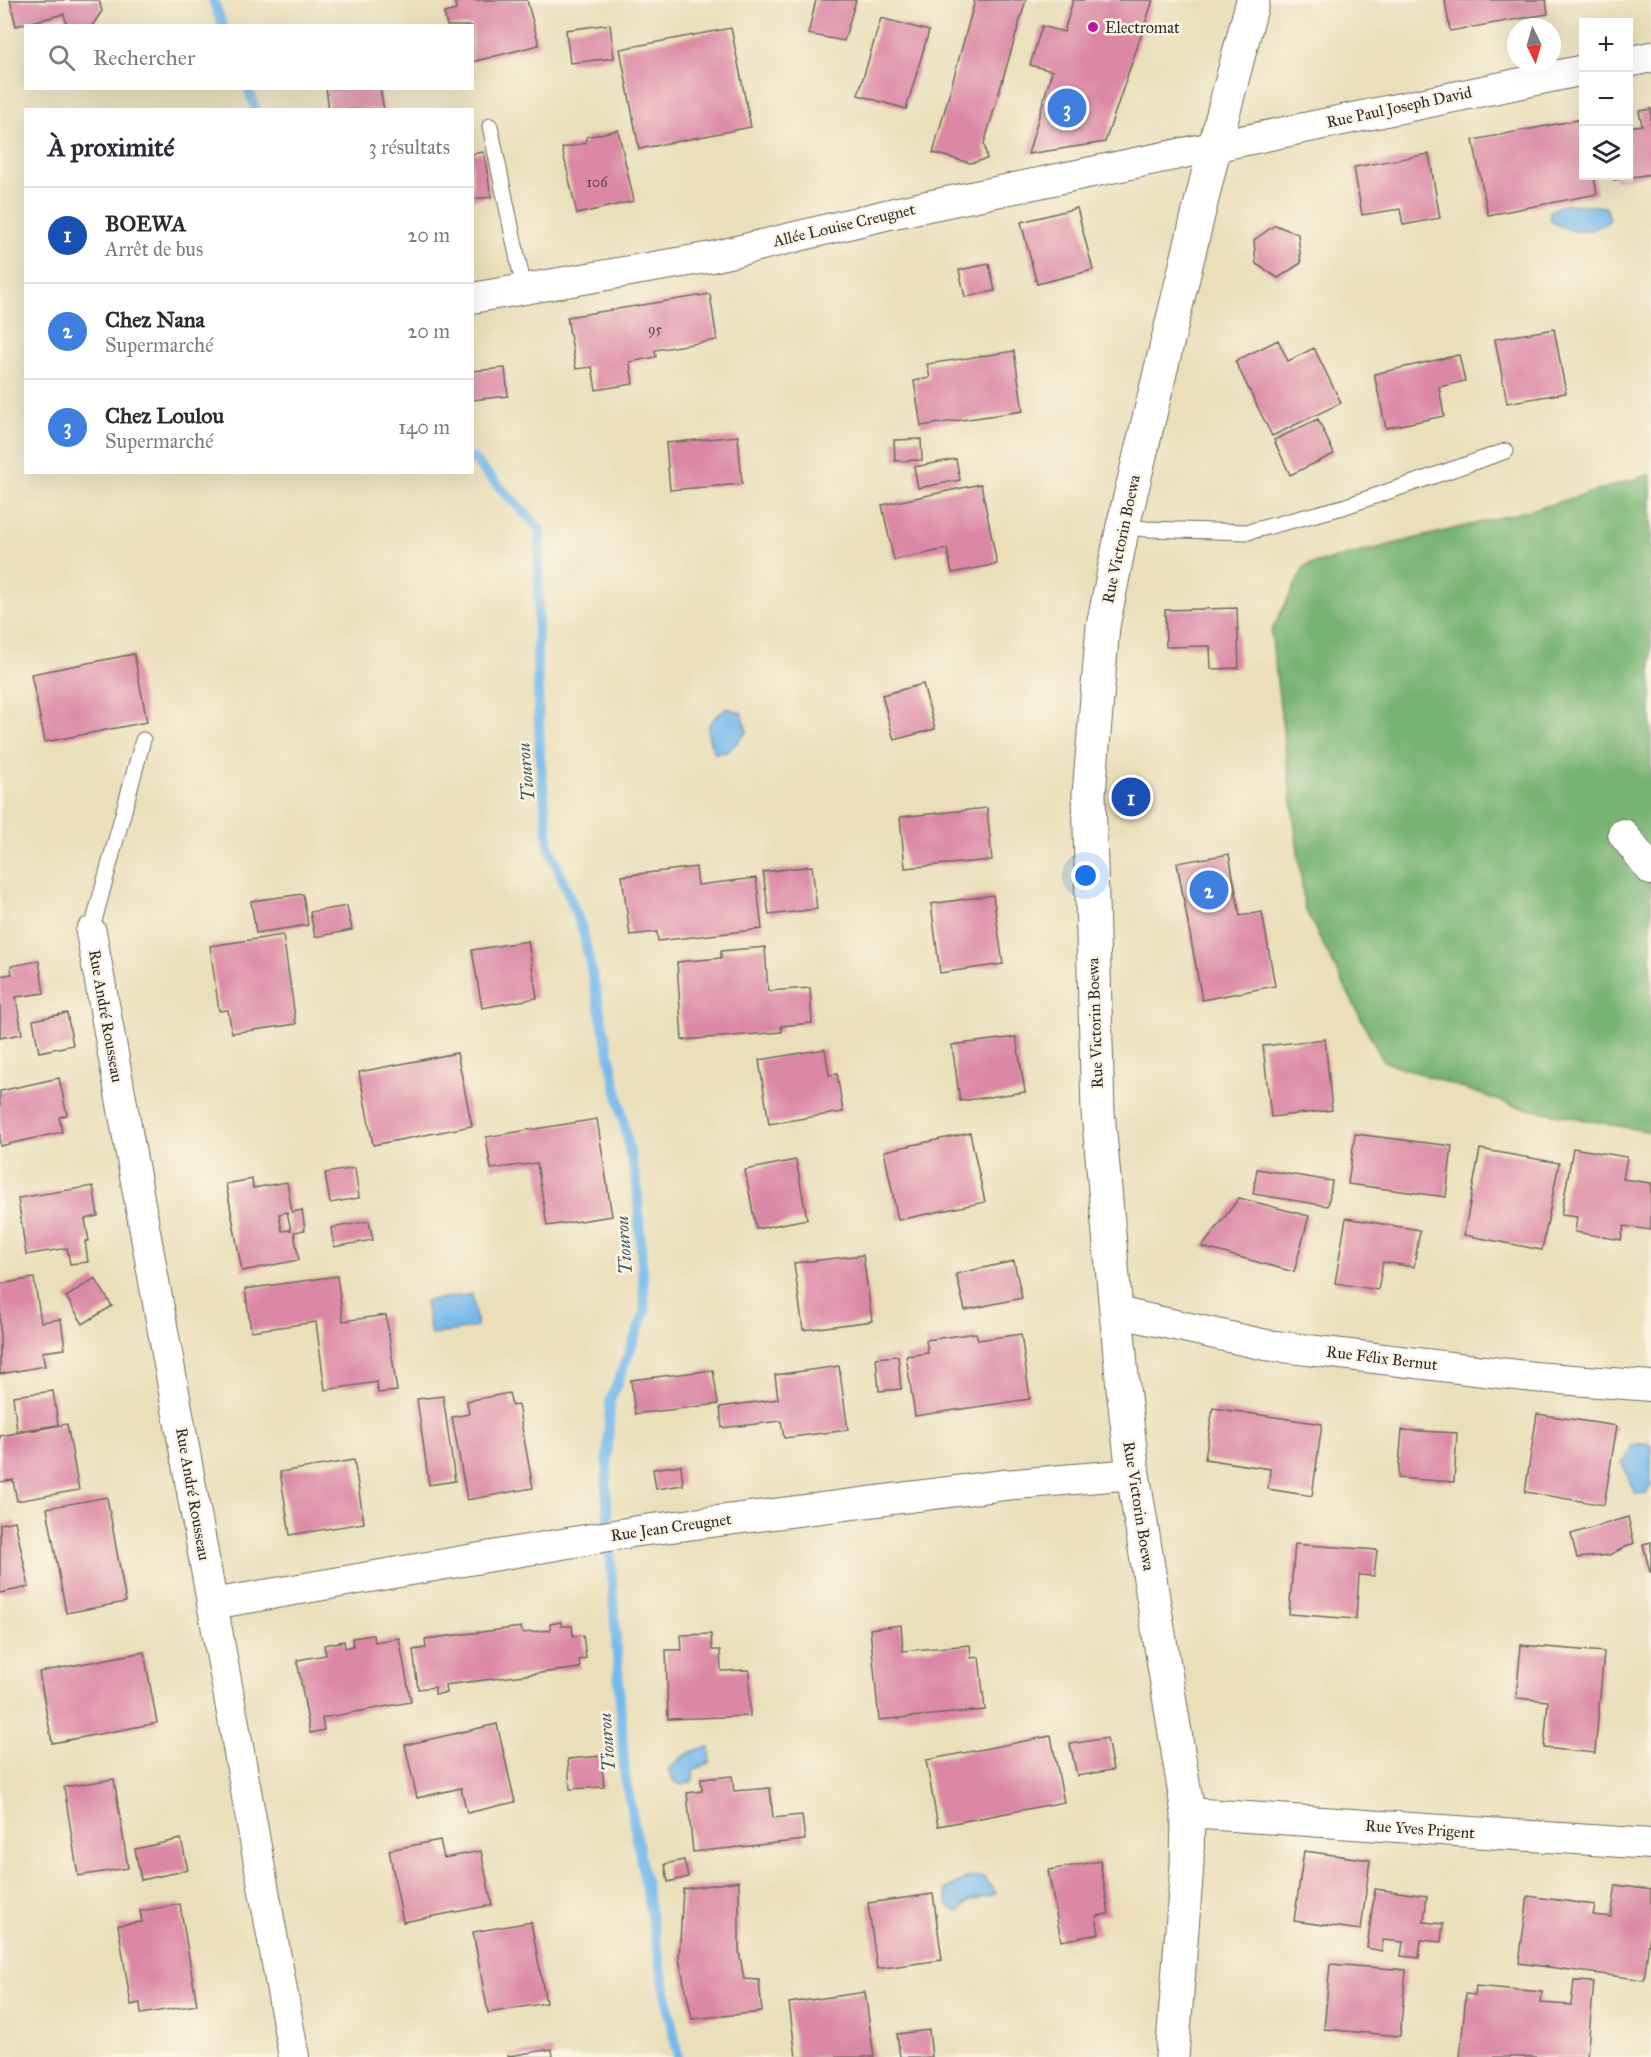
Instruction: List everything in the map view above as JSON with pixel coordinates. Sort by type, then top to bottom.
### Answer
[{"type":"street","name":"Rue Victorin Boewa","points":[[1172,2057],[1187,1865],[1188,1813],[1132,1474],[1116,1312],[1098,1112],[1089,794],[1103,626],[1123,526],[1215,145],[1253,0]]},
{"type":"street","points":[[1633,61],[1651,57]]},
{"type":"street","name":"Rue Paul Joseph David","points":[[1215,145],[1579,71]]},
{"type":"street","name":"Allée Louise Creugnet","points":[[474,298],[712,257],[894,213],[1215,145]]},
{"type":"street","points":[[1623,834],[1651,870]]},
{"type":"street","name":"Rue André Rousseau","points":[[91,932],[294,2057]]},
{"type":"street","name":"Rue Félix Bernut","points":[[1116,1312],[1266,1345],[1534,1377],[1651,1386]]},
{"type":"street","name":"Rue Jean Creugnet","points":[[213,1604],[638,1531],[1004,1485],[1132,1474]]},
{"type":"street","name":"Rue Yves Prigent","points":[[1188,1813],[1651,1844]]},
{"type":"lane","points":[[490,126],[524,289]]},
{"type":"lane","points":[[1123,526],[1146,529],[1248,532],[1343,507],[1506,451]]},
{"type":"lane","points":[[91,932],[143,740]]},
{"type":"green space","points":[[1651,474],[1651,1132],[1518,1107],[1383,1061],[1305,909],[1271,632],[1305,566],[1550,505]]},
{"type":"water","points":[[1565,204],[1606,207],[1610,220],[1588,230],[1566,228],[1551,221],[1550,211]]},
{"type":"water","points":[[727,708],[742,713],[747,732],[727,752],[715,753],[709,739],[709,728],[715,718]]},
{"type":"water","points":[[472,1294],[477,1327],[431,1335],[425,1301]]},
{"type":"water","points":[[1648,1443],[1651,1446],[1651,1486],[1646,1493],[1635,1494],[1622,1462],[1633,1445]]},
{"type":"water","points":[[710,1747],[710,1762],[693,1771],[693,1781],[682,1785],[675,1782],[668,1770],[673,1765],[692,1752]]},
{"type":"water","points":[[983,1877],[996,1894],[968,1902],[960,1912],[948,1906],[945,1890],[966,1878]]},
{"type":"building","points":[[10,0],[99,0],[102,11],[93,24],[66,24],[64,14],[16,26]]},
{"type":"building","points":[[466,0],[527,0],[539,45],[474,61],[474,24],[447,24],[444,13],[456,10],[455,3]]},
{"type":"building","points":[[816,0],[856,0],[844,41],[808,34]]},
{"type":"building","points":[[975,0],[1026,0],[984,144],[987,159],[970,163],[933,153]]},
{"type":"building","points":[[1073,0],[1153,0],[1105,142],[1028,154],[1052,71],[1030,65],[1042,26],[1064,32]]},
{"type":"building","points":[[1445,0],[1546,0],[1548,14],[1507,18],[1507,21],[1450,31]]},
{"type":"building","points":[[881,18],[929,31],[906,109],[858,95]]},
{"type":"building","points":[[610,24],[614,58],[570,63],[566,30]]},
{"type":"building","points":[[731,28],[751,127],[639,149],[620,49]]},
{"type":"building","points":[[326,90],[380,90],[384,108],[329,108]]},
{"type":"building","points":[[1651,109],[1651,174],[1633,177],[1633,126],[1642,125],[1639,111]]},
{"type":"building","points":[[1579,120],[1579,180],[1595,180],[1597,194],[1488,215],[1473,140]]},
{"type":"building","points":[[618,130],[634,201],[577,214],[562,148],[586,143],[586,137]]},
{"type":"building","points":[[484,152],[491,197],[474,199],[474,154]]},
{"type":"building","points":[[1429,154],[1440,218],[1403,225],[1400,209],[1362,215],[1354,167]]},
{"type":"building","points":[[1077,208],[1093,270],[1037,284],[1021,222]]},
{"type":"building","points":[[1275,225],[1298,234],[1301,263],[1278,278],[1256,264],[1254,240]]},
{"type":"building","points":[[989,264],[995,291],[965,297],[959,270]]},
{"type":"building","points":[[710,294],[717,340],[655,350],[656,357],[630,362],[633,384],[596,390],[592,367],[576,369],[567,317]]},
{"type":"building","points":[[1554,329],[1566,393],[1507,403],[1495,339]]},
{"type":"building","points":[[1278,340],[1288,361],[1314,348],[1341,403],[1272,436],[1235,361]]},
{"type":"building","points":[[1014,351],[1023,411],[921,426],[914,381],[930,378],[927,364]]},
{"type":"building","points":[[1459,355],[1465,381],[1439,387],[1444,416],[1386,428],[1374,374]]},
{"type":"building","points":[[505,368],[508,396],[474,400],[474,371]]},
{"type":"building","points":[[1318,419],[1334,454],[1290,475],[1274,440]]},
{"type":"building","points":[[738,436],[742,484],[670,490],[666,443]]},
{"type":"building","points":[[921,439],[922,460],[895,461],[894,440]]},
{"type":"building","points":[[956,459],[960,480],[918,488],[914,467]]},
{"type":"building","points":[[981,484],[997,564],[952,573],[947,549],[894,560],[882,505]]},
{"type":"building","points":[[1237,608],[1239,668],[1211,669],[1210,646],[1166,647],[1165,610]]},
{"type":"building","points":[[134,654],[147,722],[45,742],[31,674]]},
{"type":"building","points":[[923,684],[935,729],[894,740],[882,695]]},
{"type":"building","points":[[987,808],[992,860],[905,868],[900,817]]},
{"type":"building","points":[[1229,854],[1240,916],[1262,912],[1275,986],[1202,1000],[1177,863]]},
{"type":"building","points":[[812,866],[817,909],[769,915],[763,872]]},
{"type":"building","points":[[696,867],[698,885],[756,878],[762,929],[658,941],[657,932],[630,935],[622,876]]},
{"type":"building","points":[[303,894],[308,925],[256,933],[251,901]]},
{"type":"building","points":[[993,895],[1003,964],[940,973],[931,904]]},
{"type":"building","points":[[347,906],[352,930],[315,937],[310,912]]},
{"type":"building","points":[[283,935],[296,1024],[232,1033],[228,1010],[219,1011],[210,946]]},
{"type":"building","points":[[528,941],[537,998],[482,1008],[472,950]]},
{"type":"building","points":[[765,947],[768,991],[810,988],[812,1023],[781,1026],[782,1032],[682,1040],[677,962],[721,958],[721,951]]},
{"type":"building","points":[[39,961],[44,993],[16,997],[22,1034],[0,1038],[0,976],[12,974],[11,966]]},
{"type":"building","points":[[67,1013],[73,1045],[39,1052],[33,1020]]},
{"type":"building","points":[[1016,1037],[1025,1092],[960,1101],[952,1045]]},
{"type":"building","points":[[1325,1039],[1332,1110],[1271,1117],[1263,1046]]},
{"type":"building","points":[[825,1049],[829,1075],[837,1074],[843,1112],[769,1124],[759,1060]]},
{"type":"building","points":[[457,1053],[472,1126],[373,1145],[359,1072]]},
{"type":"building","points":[[59,1078],[67,1115],[59,1117],[62,1132],[0,1146],[0,1091]]},
{"type":"building","points":[[597,1119],[612,1216],[547,1226],[537,1163],[491,1169],[486,1137]]},
{"type":"building","points":[[970,1133],[985,1202],[898,1220],[884,1151]]},
{"type":"building","points":[[1355,1134],[1452,1146],[1446,1197],[1348,1184]]},
{"type":"building","points":[[1573,1148],[1627,1157],[1623,1179],[1651,1183],[1651,1230],[1624,1226],[1621,1240],[1575,1232],[1577,1217],[1561,1215]]},
{"type":"building","points":[[1480,1149],[1559,1163],[1542,1250],[1464,1235]]},
{"type":"building","points":[[796,1160],[807,1219],[756,1229],[745,1170]]},
{"type":"building","points":[[355,1168],[359,1198],[330,1203],[325,1173]]},
{"type":"building","points":[[1257,1169],[1332,1181],[1328,1206],[1253,1194]]},
{"type":"building","points":[[252,1179],[253,1188],[287,1182],[292,1212],[302,1210],[305,1230],[294,1232],[299,1260],[242,1271],[226,1184]],"holes":[[[287,1212],[291,1230],[282,1231],[279,1214]]]},
{"type":"building","points":[[93,1186],[98,1216],[85,1219],[89,1241],[85,1241],[88,1262],[70,1264],[67,1248],[26,1255],[18,1198]]},
{"type":"building","points":[[1239,1198],[1309,1216],[1294,1272],[1202,1247]]},
{"type":"building","points":[[1346,1218],[1420,1230],[1414,1267],[1383,1262],[1378,1290],[1335,1283]]},
{"type":"building","points":[[369,1221],[373,1240],[334,1247],[331,1228]]},
{"type":"building","points":[[863,1255],[872,1321],[803,1330],[794,1263]]},
{"type":"building","points":[[1014,1261],[1022,1298],[965,1310],[956,1274]]},
{"type":"building","points":[[337,1276],[343,1321],[386,1315],[397,1391],[378,1393],[377,1382],[325,1390],[316,1322],[251,1331],[245,1289]]},
{"type":"building","points":[[34,1278],[41,1322],[61,1319],[65,1349],[42,1352],[45,1366],[0,1374],[0,1284]]},
{"type":"building","points":[[95,1278],[112,1306],[83,1324],[66,1297]]},
{"type":"building","points":[[976,1333],[978,1340],[1021,1334],[1030,1399],[915,1416],[906,1356],[928,1353],[926,1340]]},
{"type":"building","points":[[898,1356],[901,1389],[879,1391],[876,1358]]},
{"type":"building","points":[[839,1366],[848,1430],[784,1438],[781,1421],[722,1428],[720,1407],[778,1399],[775,1375]]},
{"type":"building","points":[[713,1370],[718,1404],[635,1414],[631,1380]]},
{"type":"building","points":[[53,1391],[58,1425],[17,1431],[13,1396]]},
{"type":"building","points":[[509,1393],[512,1406],[518,1405],[533,1488],[467,1500],[452,1417],[469,1414],[467,1401]]},
{"type":"building","points":[[443,1396],[455,1481],[429,1485],[417,1399]]},
{"type":"building","points":[[1213,1408],[1322,1424],[1312,1496],[1268,1489],[1270,1469],[1205,1459]]},
{"type":"building","points":[[1537,1414],[1617,1426],[1604,1505],[1525,1492]]},
{"type":"building","points":[[67,1424],[79,1490],[17,1501],[13,1480],[0,1482],[0,1436]]},
{"type":"building","points":[[1402,1430],[1457,1433],[1454,1482],[1398,1478]]},
{"type":"building","points":[[354,1460],[364,1523],[290,1535],[280,1472]]},
{"type":"building","points":[[681,1465],[683,1485],[656,1489],[653,1469]]},
{"type":"building","points":[[107,1497],[126,1602],[66,1613],[47,1508]]},
{"type":"building","points":[[1628,1517],[1634,1543],[1609,1555],[1577,1558],[1571,1534]]},
{"type":"building","points":[[15,1521],[29,1587],[0,1593],[0,1524]]},
{"type":"building","points":[[1651,1542],[1651,1572],[1650,1572],[1643,1544]]},
{"type":"building","points":[[1295,1544],[1377,1550],[1374,1576],[1359,1575],[1356,1619],[1289,1614]]},
{"type":"building","points":[[561,1622],[561,1626],[572,1626],[573,1636],[583,1635],[586,1658],[579,1660],[580,1668],[445,1685],[446,1693],[435,1694],[435,1687],[418,1689],[413,1650],[426,1648],[425,1639],[521,1627],[522,1633],[550,1630],[550,1624]]},
{"type":"building","points":[[901,1625],[903,1651],[970,1645],[971,1658],[979,1657],[985,1710],[879,1720],[870,1629]]},
{"type":"building","points":[[711,1634],[712,1650],[720,1650],[721,1671],[749,1670],[750,1716],[668,1719],[666,1650],[682,1650],[681,1635]]},
{"type":"building","points":[[373,1635],[375,1642],[399,1638],[411,1702],[322,1718],[324,1730],[310,1733],[297,1660],[326,1655],[324,1645],[344,1641],[345,1648],[353,1646],[352,1638]]},
{"type":"building","points":[[1521,1645],[1604,1652],[1595,1753],[1544,1748],[1548,1701],[1516,1698]]},
{"type":"building","points":[[144,1652],[157,1723],[52,1743],[39,1672]]},
{"type":"building","points":[[497,1724],[515,1802],[467,1813],[461,1788],[417,1798],[405,1745]]},
{"type":"building","points":[[1051,1736],[1064,1802],[938,1826],[926,1760]]},
{"type":"building","points":[[1107,1738],[1113,1770],[1077,1776],[1070,1744]]},
{"type":"building","points":[[601,1756],[604,1787],[570,1789],[568,1759]]},
{"type":"building","points":[[732,1776],[734,1791],[770,1788],[773,1818],[802,1815],[805,1840],[693,1852],[687,1793],[702,1791],[701,1779]]},
{"type":"building","points":[[114,1779],[128,1868],[78,1876],[64,1787]]},
{"type":"building","points":[[181,1839],[188,1870],[141,1880],[135,1849]]},
{"type":"building","points":[[440,1840],[444,1858],[481,1851],[492,1905],[403,1922],[389,1850]]},
{"type":"building","points":[[1304,1851],[1370,1860],[1361,1930],[1294,1921]]},
{"type":"building","points":[[684,1860],[688,1877],[668,1882],[665,1864]]},
{"type":"building","points":[[1100,1861],[1109,1914],[1096,1916],[1099,1934],[1061,1941],[1048,1870]]},
{"type":"building","points":[[739,1881],[739,1950],[744,1979],[759,1980],[762,2012],[692,2019],[679,1959],[683,1889]]},
{"type":"building","points":[[1616,1885],[1651,1890],[1651,1926],[1644,1980],[1519,1963],[1528,1896],[1595,1905],[1593,1915],[1611,1917]]},
{"type":"building","points":[[1375,1889],[1427,1896],[1424,1922],[1443,1924],[1441,1942],[1421,1940],[1419,1958],[1401,1956],[1403,1942],[1383,1940],[1382,1951],[1367,1948]]},
{"type":"building","points":[[933,1894],[942,1960],[877,1969],[868,1903]]},
{"type":"building","points":[[180,1904],[197,2005],[141,2014],[140,2003],[131,2005],[118,1925],[142,1922],[140,1911]]},
{"type":"building","points":[[531,1922],[546,2003],[488,2013],[473,1932]]},
{"type":"building","points":[[1330,1964],[1406,1970],[1400,2036],[1324,2029]]},
{"type":"building","points":[[1574,1981],[1594,1982],[1587,2057],[1460,2057],[1466,1994],[1475,1995],[1476,1986],[1542,1992],[1541,2003],[1571,2005]]},
{"type":"building","points":[[865,1992],[874,2057],[796,2057],[789,2003]]},
{"type":"building","points":[[929,2030],[932,2057],[900,2057],[897,2034]]},
{"type":"building","points":[[552,2049],[553,2057],[508,2057],[508,2056]]},
{"type":"waterway","name":"Tiourou","points":[[213,0],[222,24]]},
{"type":"waterway","name":"Tiourou","points":[[249,90],[255,108]]},
{"type":"waterway","name":"Tiourou","points":[[474,460],[540,529],[537,657],[540,757],[549,846],[583,931],[637,1185],[645,1312],[610,1401],[606,1488],[625,1776],[678,2057]]},
{"type":"place","name":"Electromat","points":[[1093,27]]},
{"type":"place","name":"Chez Loulou","points":[[1067,108]]},
{"type":"place","name":"BOEWA","points":[[1131,797]]},
{"type":"place","name":"Chez Nana","points":[[1209,890]]}]
